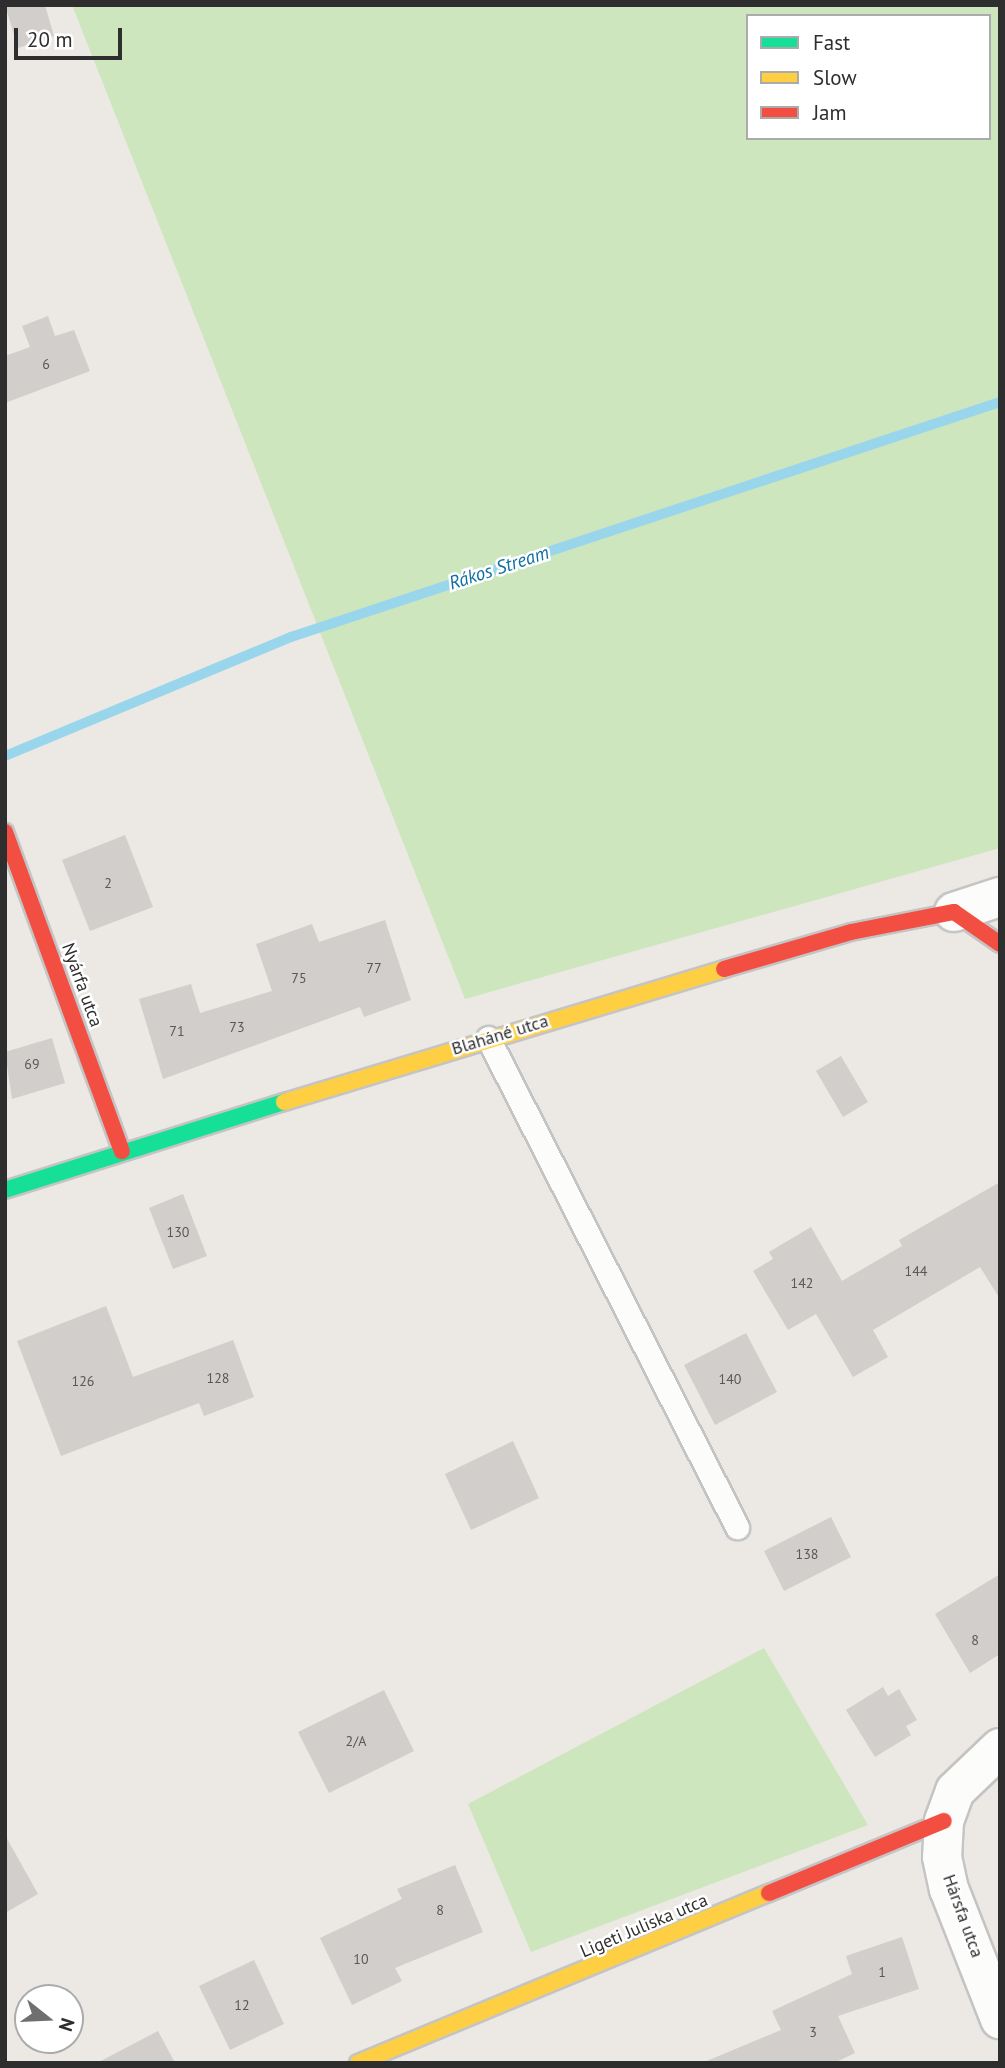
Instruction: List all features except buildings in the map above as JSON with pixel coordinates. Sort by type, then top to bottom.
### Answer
[{"type":"street","name":"Nyárfa utca","points":[[5,832],[122,1151]]},
{"type":"street","name":"Blaháné utca","points":[[5,1190],[488,1038],[851,932],[954,912],[1000,897]]},
{"type":"street","points":[[954,912],[1000,944]]},
{"type":"street","name":"Hársfa utca","points":[[1000,1748],[955,1791],[944,1821],[942,1857],[949,1889],[1000,2020]]},
{"type":"street","name":"Ligeti Juliska utca","points":[[358,2063],[944,1821]]},
{"type":"lane","points":[[488,1038],[737,1527]]},
{"type":"green space","points":[[72,5],[1000,5],[1000,848],[465,999]]},
{"type":"green space","points":[[764,1648],[868,1825],[531,1952],[468,1804]]},
{"type":"waterway","name":"Rákos Stream","points":[[5,756],[291,637],[1000,402]]},
{"type":"traffic: fast","points":[[5,1190],[284,1102]]},
{"type":"traffic: slow","points":[[284,1102],[724,969]]},
{"type":"traffic: slow","points":[[358,2063],[769,1893]]},
{"type":"traffic: jam","points":[[5,832],[122,1151]]},
{"type":"traffic: jam","points":[[724,969],[851,932],[954,912],[1000,944]]},
{"type":"traffic: jam","points":[[769,1893],[944,1821]]}]
